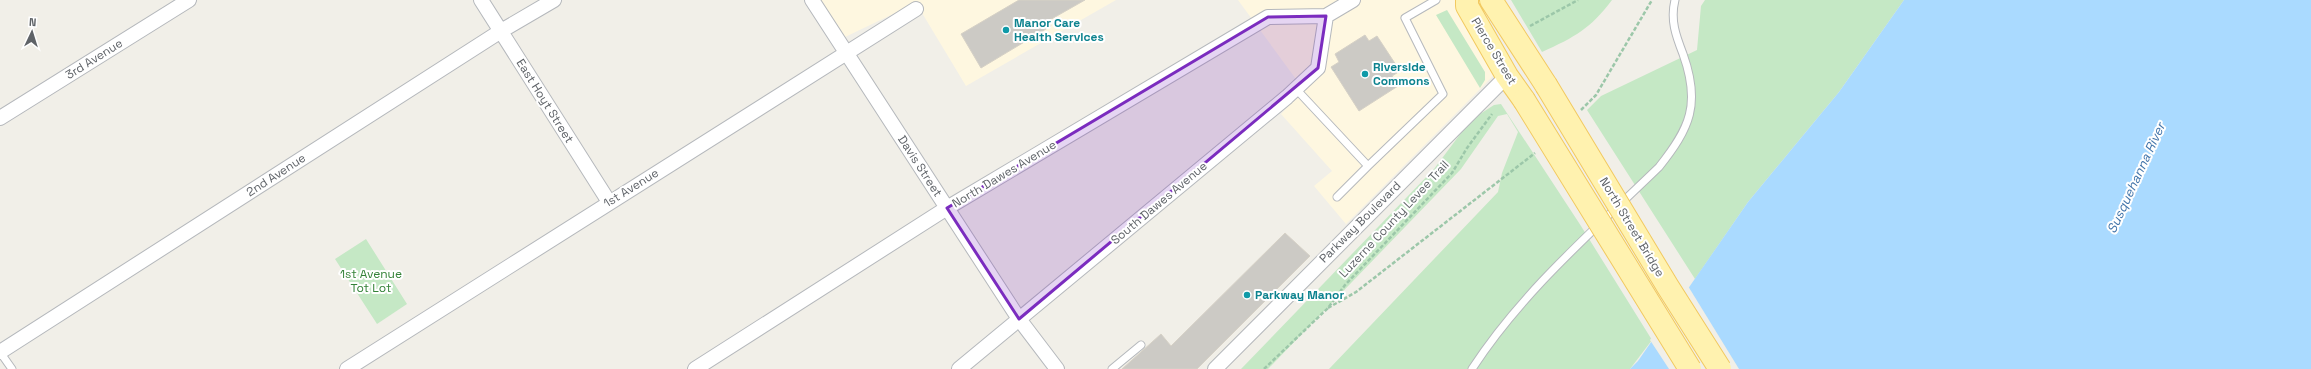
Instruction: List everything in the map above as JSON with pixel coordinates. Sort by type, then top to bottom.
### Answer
[{"type":"main road","name":"Pierce Street","points":[[1467,0],[1467,6],[1507,76],[1524,100]]},
{"type":"main road","name":"Pierce Street","points":[[1491,0],[1546,85]]},
{"type":"main road","name":"North Street Bridge","points":[[1546,85],[1664,280],[1720,369]]},
{"type":"main road","name":"North Street Bridge","points":[[1524,100],[1690,369]]},
{"type":"street","name":"3rd Avenue","points":[[0,118],[189,0]]},
{"type":"street","name":"East Hoyt Street","points":[[481,0],[609,202]]},
{"type":"street","name":"2nd Avenue","points":[[0,352],[501,31],[554,0]]},
{"type":"street","name":"Davis Street","points":[[812,0],[847,51],[1019,319],[1057,369]]},
{"type":"street","points":[[1326,16],[1353,0]]},
{"type":"street","name":"1st Avenue","points":[[347,369],[847,51],[916,9]]},
{"type":"street","name":"South Dawes Avenue","points":[[959,369],[1296,89],[1318,68],[1326,16]]},
{"type":"street","name":"North Dawes Avenue","points":[[695,369],[947,208],[1268,17],[1326,16]]},
{"type":"street","name":"Parkway Boulevard","points":[[1215,369],[1507,76]]},
{"type":"lane","points":[[1337,197],[1442,94],[1404,18],[1436,0]]},
{"type":"lane","points":[[1472,369],[1486,347],[1534,290],[1658,167],[1676,145],[1689,122],[1692,100],[1687,66],[1674,29],[1675,0]]},
{"type":"lane","points":[[1296,89],[1368,166]]},
{"type":"lane","points":[[1112,369],[1141,345]]},
{"type":"lane","points":[[0,352],[12,369]]},
{"type":"path","points":[[1529,27],[1578,0]]},
{"type":"path","points":[[1596,95],[1652,0]]},
{"type":"path","name":"Luzerne County Levee Trail","points":[[1264,369],[1328,308],[1346,285],[1452,173],[1481,127],[1496,109]]},
{"type":"path","name":"Luzerne County Levee Trail","points":[[1328,308],[1356,292],[1522,164]]},
{"type":"highlighted area","points":[[1326,16],[1318,68],[1019,319],[947,208],[1268,17]]},
{"type":"shaded area","points":[[819,0],[1116,0],[966,86],[916,3],[843,38]]},
{"type":"shaded area","points":[[1238,0],[1499,0],[1462,17],[1497,72],[1346,224],[1314,186],[1332,171],[1281,114],[1304,90]]},
{"type":"green space","points":[[1511,0],[1612,0],[1589,25],[1573,37],[1542,52]]},
{"type":"green space","points":[[1705,0],[1904,0],[1839,92],[1748,202],[1695,279],[1587,110],[1601,96],[1697,50],[1701,6]]},
{"type":"green space","points":[[1447,10],[1485,72],[1485,80],[1480,88],[1436,15]]},
{"type":"green space","points":[[1501,104],[1581,226],[1652,340],[1630,369],[1329,369],[1498,192],[1502,173],[1518,132],[1507,114],[1498,116],[1461,169],[1268,369],[1241,369],[1434,169],[1464,129],[1480,114],[1494,105]]},
{"type":"green space","name":"1st Avenue Tot Lot","points":[[366,239],[407,304],[377,324],[335,259]]},
{"type":"water","name":"Susquehanna River","points":[[1904,0],[2311,0],[2311,369],[1630,369],[1638,361],[1748,202],[1839,92]]},
{"type":"pier","points":[[1688,286],[1739,369],[1669,369],[1650,340]]},
{"type":"building","name":"Manor Care Health Services","points":[[1019,0],[1085,0],[1048,21],[1051,26],[981,68],[961,34]]},
{"type":"building","name":"Riverside Commons","points":[[1365,35],[1369,41],[1377,36],[1400,71],[1392,76],[1398,86],[1359,111],[1331,67],[1339,62],[1335,54]]},
{"type":"building","name":"Parkway Manor","points":[[1285,233],[1310,256],[1197,369],[1122,369],[1161,334],[1171,346]]},
{"type":"place","name":"Manor Care Health Services","points":[[1006,30]]},
{"type":"place","name":"Riverside Commons","points":[[1365,74]]},
{"type":"place","name":"Parkway Manor","points":[[1247,295]]}]
